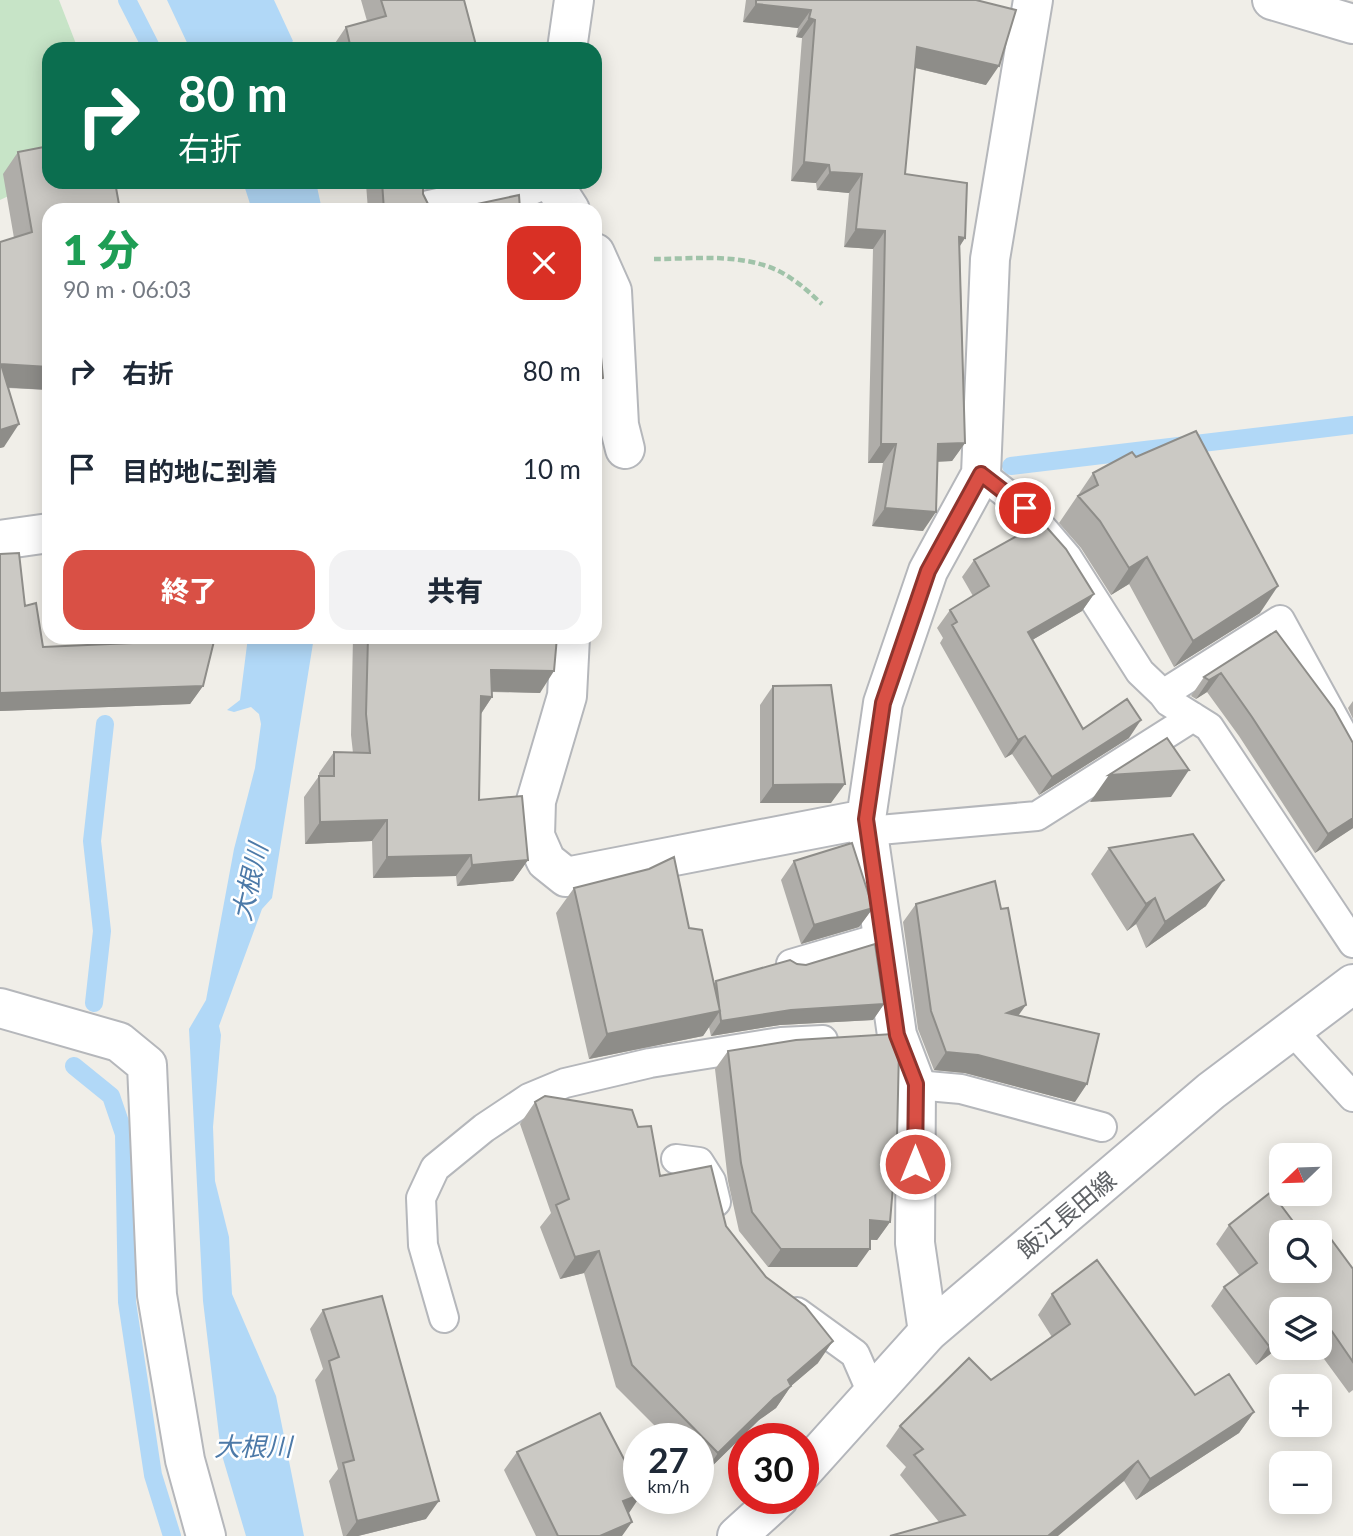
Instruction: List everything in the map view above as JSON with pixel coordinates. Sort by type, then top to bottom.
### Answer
[{"type":"street","points":[[568,42],[574,0]]},
{"type":"street","points":[[928,1332],[915,1243],[916,1084],[871,1037],[883,937],[867,825],[883,703],[928,571],[981,474],[990,259],[1034,0]]},
{"type":"street","points":[[1272,0],[1353,24]]},
{"type":"street","points":[[461,203],[522,189]]},
{"type":"street","points":[[602,268],[612,291],[613,444]]},
{"type":"street","points":[[0,541],[42,534]]},
{"type":"street","points":[[570,644],[567,696],[536,801],[535,836],[545,861],[566,877],[867,825]]},
{"type":"street","name":"飯江長田線","points":[[819,1453],[928,1332],[1211,1091],[1353,984]]},
{"type":"street","points":[[0,1008],[119,1042],[147,1065],[157,1295],[185,1460],[206,1536]]},
{"type":"street","points":[[737,1536],[761,1514]]},
{"type":"lane","points":[[981,474],[1025,508],[1067,556],[1140,672],[1169,702],[1209,727],[1353,943]]},
{"type":"lane","points":[[1163,694],[1280,620],[1353,753]]},
{"type":"lane","points":[[867,825],[1037,816],[1193,717]]},
{"type":"lane","points":[[791,964],[883,937]]},
{"type":"lane","points":[[1292,1030],[1353,1097]]},
{"type":"lane","points":[[444,1318],[423,1245],[421,1198],[435,1168],[484,1128],[529,1098],[565,1083],[650,1063],[781,1042],[871,1037]]},
{"type":"lane","points":[[916,1084],[961,1089],[1102,1127]]},
{"type":"lane","points":[[676,1159],[699,1162],[712,1181],[722,1226]]},
{"type":"lane","points":[[773,1295],[855,1354],[872,1393]]},
{"type":"path","points":[[602,255],[738,259],[761,264],[791,277],[822,304]]},
{"type":"green space","points":[[0,0],[59,0],[75,42],[42,42],[42,180],[0,200]]},
{"type":"water","points":[[167,0],[274,0],[293,41],[292,42],[187,42]]},
{"type":"water","points":[[245,189],[318,189],[320,203],[250,203]]},
{"type":"water","name":"大根川","points":[[247,644],[313,644],[272,898],[262,909],[219,1026],[221,1035],[213,1127],[215,1181],[229,1237],[232,1294],[276,1396],[304,1536],[246,1536],[221,1452],[203,1301],[189,1029],[206,1000],[234,849],[255,768],[261,724],[259,714],[251,707],[234,712],[227,710],[240,700]]},
{"type":"building","points":[[381,0],[464,0],[475,42],[349,42],[346,27],[386,16]]},
{"type":"building","points":[[756,0],[976,0],[1016,10],[999,66],[917,47],[905,174],[967,183],[965,238],[959,237],[965,443],[938,444],[936,512],[885,508],[896,444],[881,444],[885,231],[856,229],[862,174],[830,172],[829,165],[804,162],[815,20],[809,18],[811,10],[756,4]]},
{"type":"building","points":[[42,147],[42,189],[116,189],[119,203],[42,203],[42,367],[1,364],[19,424],[0,430],[0,242],[32,232],[18,152]]},
{"type":"building","points":[[382,189],[423,189],[428,203],[384,203]]},
{"type":"building","points":[[519,195],[520,203],[482,203]]},
{"type":"building","points":[[1196,431],[1278,586],[1193,641],[1147,557],[1129,568],[1100,521],[1078,496],[1098,485],[1093,473],[1132,452],[1136,457]]},
{"type":"building","points":[[1042,522],[1066,549],[1094,594],[1028,632],[1083,729],[1127,699],[1141,720],[1052,777],[1025,736],[1018,740],[952,625],[957,622],[950,610],[989,586],[974,560]]},
{"type":"building","points":[[19,553],[25,606],[36,603],[43,647],[213,644],[203,686],[0,693],[0,554]]},
{"type":"building","points":[[1276,631],[1334,709],[1353,743],[1353,818],[1328,834],[1221,673],[1209,680],[1204,677]]},
{"type":"building","points":[[368,644],[556,644],[554,671],[491,670],[492,697],[481,696],[479,800],[522,796],[528,860],[472,865],[471,855],[387,857],[387,820],[320,822],[319,776],[334,776],[334,752],[370,753],[366,714]]},
{"type":"building","points":[[831,685],[845,784],[773,785],[773,686]]},
{"type":"building","points":[[1167,738],[1189,770],[1109,775]]},
{"type":"building","points":[[1193,834],[1224,880],[1165,922],[1155,898],[1146,904],[1109,848]]},
{"type":"building","points":[[852,843],[873,908],[814,925],[794,861]]},
{"type":"building","points":[[674,857],[689,928],[702,930],[720,1011],[607,1034],[574,888],[649,869]]},
{"type":"building","points":[[995,881],[1001,909],[1008,908],[1026,1005],[1007,1013],[1099,1034],[1087,1084],[978,1055],[946,1052],[931,1011],[916,904]]},
{"type":"building","points":[[875,944],[884,1004],[791,1010],[721,1021],[716,981],[790,960],[806,965]]},
{"type":"building","points":[[893,1034],[899,1049],[897,1139],[890,1222],[870,1220],[870,1249],[781,1249],[752,1212],[741,1163],[728,1051],[796,1040]]},
{"type":"building","points":[[545,1096],[632,1110],[638,1127],[651,1126],[660,1176],[711,1166],[726,1226],[766,1277],[805,1306],[833,1341],[788,1380],[791,1386],[774,1398],[749,1423],[728,1423],[728,1443],[718,1453],[714,1449],[714,1423],[689,1423],[632,1365],[599,1251],[575,1257],[556,1205],[569,1199],[535,1102]]},
{"type":"building","points":[[1269,1194],[1269,1206],[1282,1206],[1292,1220],[1269,1220],[1269,1283],[1332,1283],[1332,1240],[1353,1269],[1353,1362],[1332,1331],[1332,1297],[1269,1297],[1269,1346],[1224,1287],[1257,1263],[1229,1225]]},
{"type":"building","points":[[1097,1260],[1195,1395],[1229,1374],[1254,1412],[1150,1479],[1138,1461],[1048,1536],[890,1536],[965,1515],[914,1455],[923,1449],[900,1426],[969,1358],[991,1380],[1070,1324],[1052,1294]]},
{"type":"building","points":[[382,1296],[439,1501],[357,1521],[343,1463],[354,1460],[329,1361],[339,1357],[323,1310]]},
{"type":"building","points":[[600,1413],[623,1457],[623,1514],[629,1514],[632,1522],[600,1536],[558,1536],[517,1452]]},
{"type":"waterway","points":[[127,0],[148,42]]},
{"type":"waterway","points":[[1011,466],[1353,425]]},
{"type":"waterway","points":[[94,1003],[102,931],[92,841],[105,724]]},
{"type":"waterway","points":[[74,1066],[111,1096],[124,1134],[127,1302],[153,1475],[172,1536]]},
{"type":"route","points":[[915,1164],[916,1084],[897,1035],[866,819],[883,703],[928,571],[981,474],[1025,508]]}]
